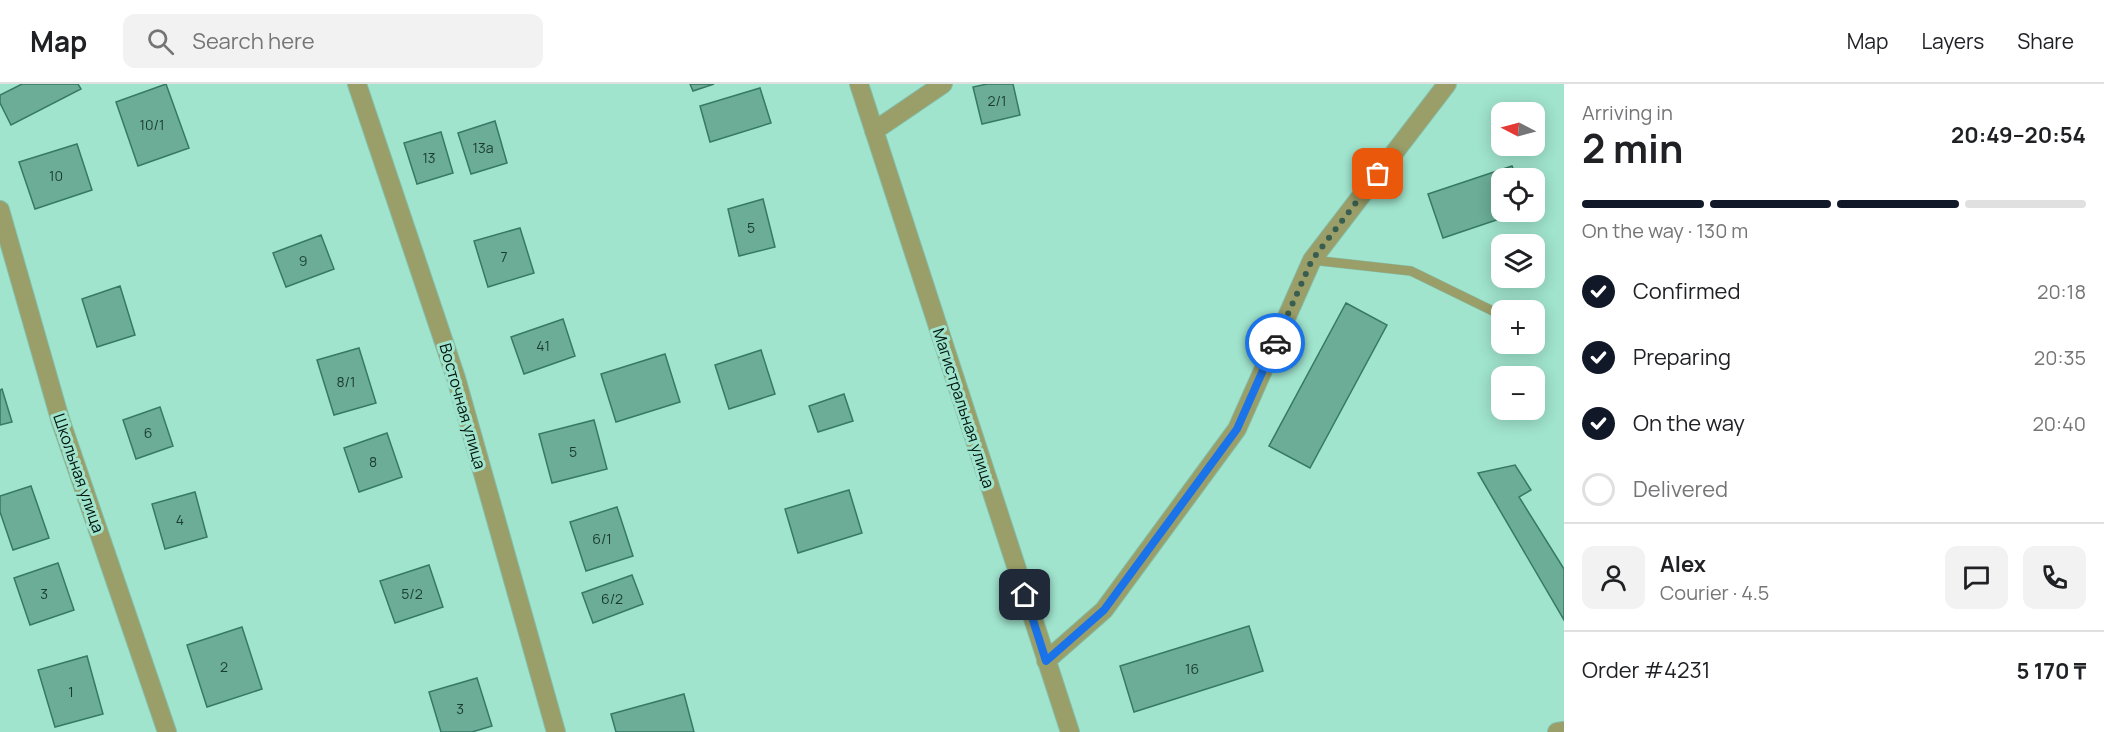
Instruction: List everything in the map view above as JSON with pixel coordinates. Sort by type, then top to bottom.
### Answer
[{"type":"street","name":"Восточная улица","points":[[357,84],[456,378],[556,732]]},
{"type":"street","name":"Магистральная улица","points":[[859,84],[1070,732]]},
{"type":"street","points":[[874,130],[943,84]]},
{"type":"street","points":[[1046,661],[1104,610],[1237,429],[1312,260],[1447,84]]},
{"type":"street","name":"Школьная улица","points":[[0,210],[60,419],[167,732]]},
{"type":"street","points":[[1557,732],[1564,731]]},
{"type":"lane","points":[[1312,260],[1411,271],[1491,310]]},
{"type":"building","points":[[22,84],[78,84],[81,89],[11,125],[0,103],[0,95]]},
{"type":"building","points":[[166,84],[189,148],[138,166],[116,102]]},
{"type":"building","points":[[690,84],[714,84],[693,91]]},
{"type":"building","points":[[987,84],[1013,84],[1020,115],[982,124],[973,87]]},
{"type":"building","points":[[760,88],[771,123],[710,142],[700,106]]},
{"type":"building","points":[[495,121],[507,163],[471,174],[458,133]]},
{"type":"building","points":[[441,132],[453,173],[417,184],[404,143]]},
{"type":"building","points":[[77,144],[92,190],[35,209],[19,162]]},
{"type":"building","points":[[1491,173],[1491,222],[1443,238],[1428,194]]},
{"type":"building","points":[[763,199],[775,247],[739,256],[728,209]]},
{"type":"building","points":[[520,228],[534,273],[488,287],[474,241]]},
{"type":"building","points":[[321,235],[334,269],[286,287],[273,253]]},
{"type":"building","points":[[120,286],[135,335],[97,347],[82,299]]},
{"type":"building","points":[[1346,303],[1387,325],[1310,468],[1269,446]]},
{"type":"building","points":[[563,319],[575,356],[524,374],[511,337]]},
{"type":"building","points":[[359,348],[376,403],[334,415],[317,360]]},
{"type":"building","points":[[761,350],[775,394],[729,409],[715,365]]},
{"type":"building","points":[[665,354],[680,402],[616,422],[601,374]]},
{"type":"building","points":[[2,389],[12,422],[0,425],[0,390]]},
{"type":"building","points":[[844,394],[853,421],[818,432],[809,406]]},
{"type":"building","points":[[160,407],[173,446],[136,459],[123,420]]},
{"type":"building","points":[[594,420],[607,469],[552,483],[539,434]]},
{"type":"building","points":[[387,433],[402,477],[359,492],[344,448]]},
{"type":"building","points":[[1515,465],[1531,490],[1519,497],[1564,569],[1564,620],[1478,473]]},
{"type":"building","points":[[31,486],[49,538],[13,550],[0,512],[0,496]]},
{"type":"building","points":[[849,490],[862,533],[798,553],[785,509]]},
{"type":"building","points":[[195,492],[207,537],[165,549],[152,504]]},
{"type":"building","points":[[617,507],[633,556],[586,571],[570,522]]},
{"type":"building","points":[[58,563],[74,610],[30,625],[14,578]]},
{"type":"building","points":[[429,565],[443,607],[395,623],[380,581]]},
{"type":"building","points":[[632,575],[643,604],[593,623],[582,593]]},
{"type":"building","points":[[1249,626],[1263,671],[1134,712],[1120,666]]},
{"type":"building","points":[[242,627],[262,689],[207,707],[187,645]]},
{"type":"building","points":[[87,656],[103,714],[55,727],[38,670]]},
{"type":"building","points":[[477,678],[492,726],[472,732],[441,732],[429,692]]},
{"type":"building","points":[[684,694],[694,732],[616,732],[611,714]]},
{"type":"way so far","points":[[1275,343],[1312,260],[1378,174]]},
{"type":"route","points":[[1025,595],[1046,661],[1104,610],[1237,429],[1275,343]]}]
